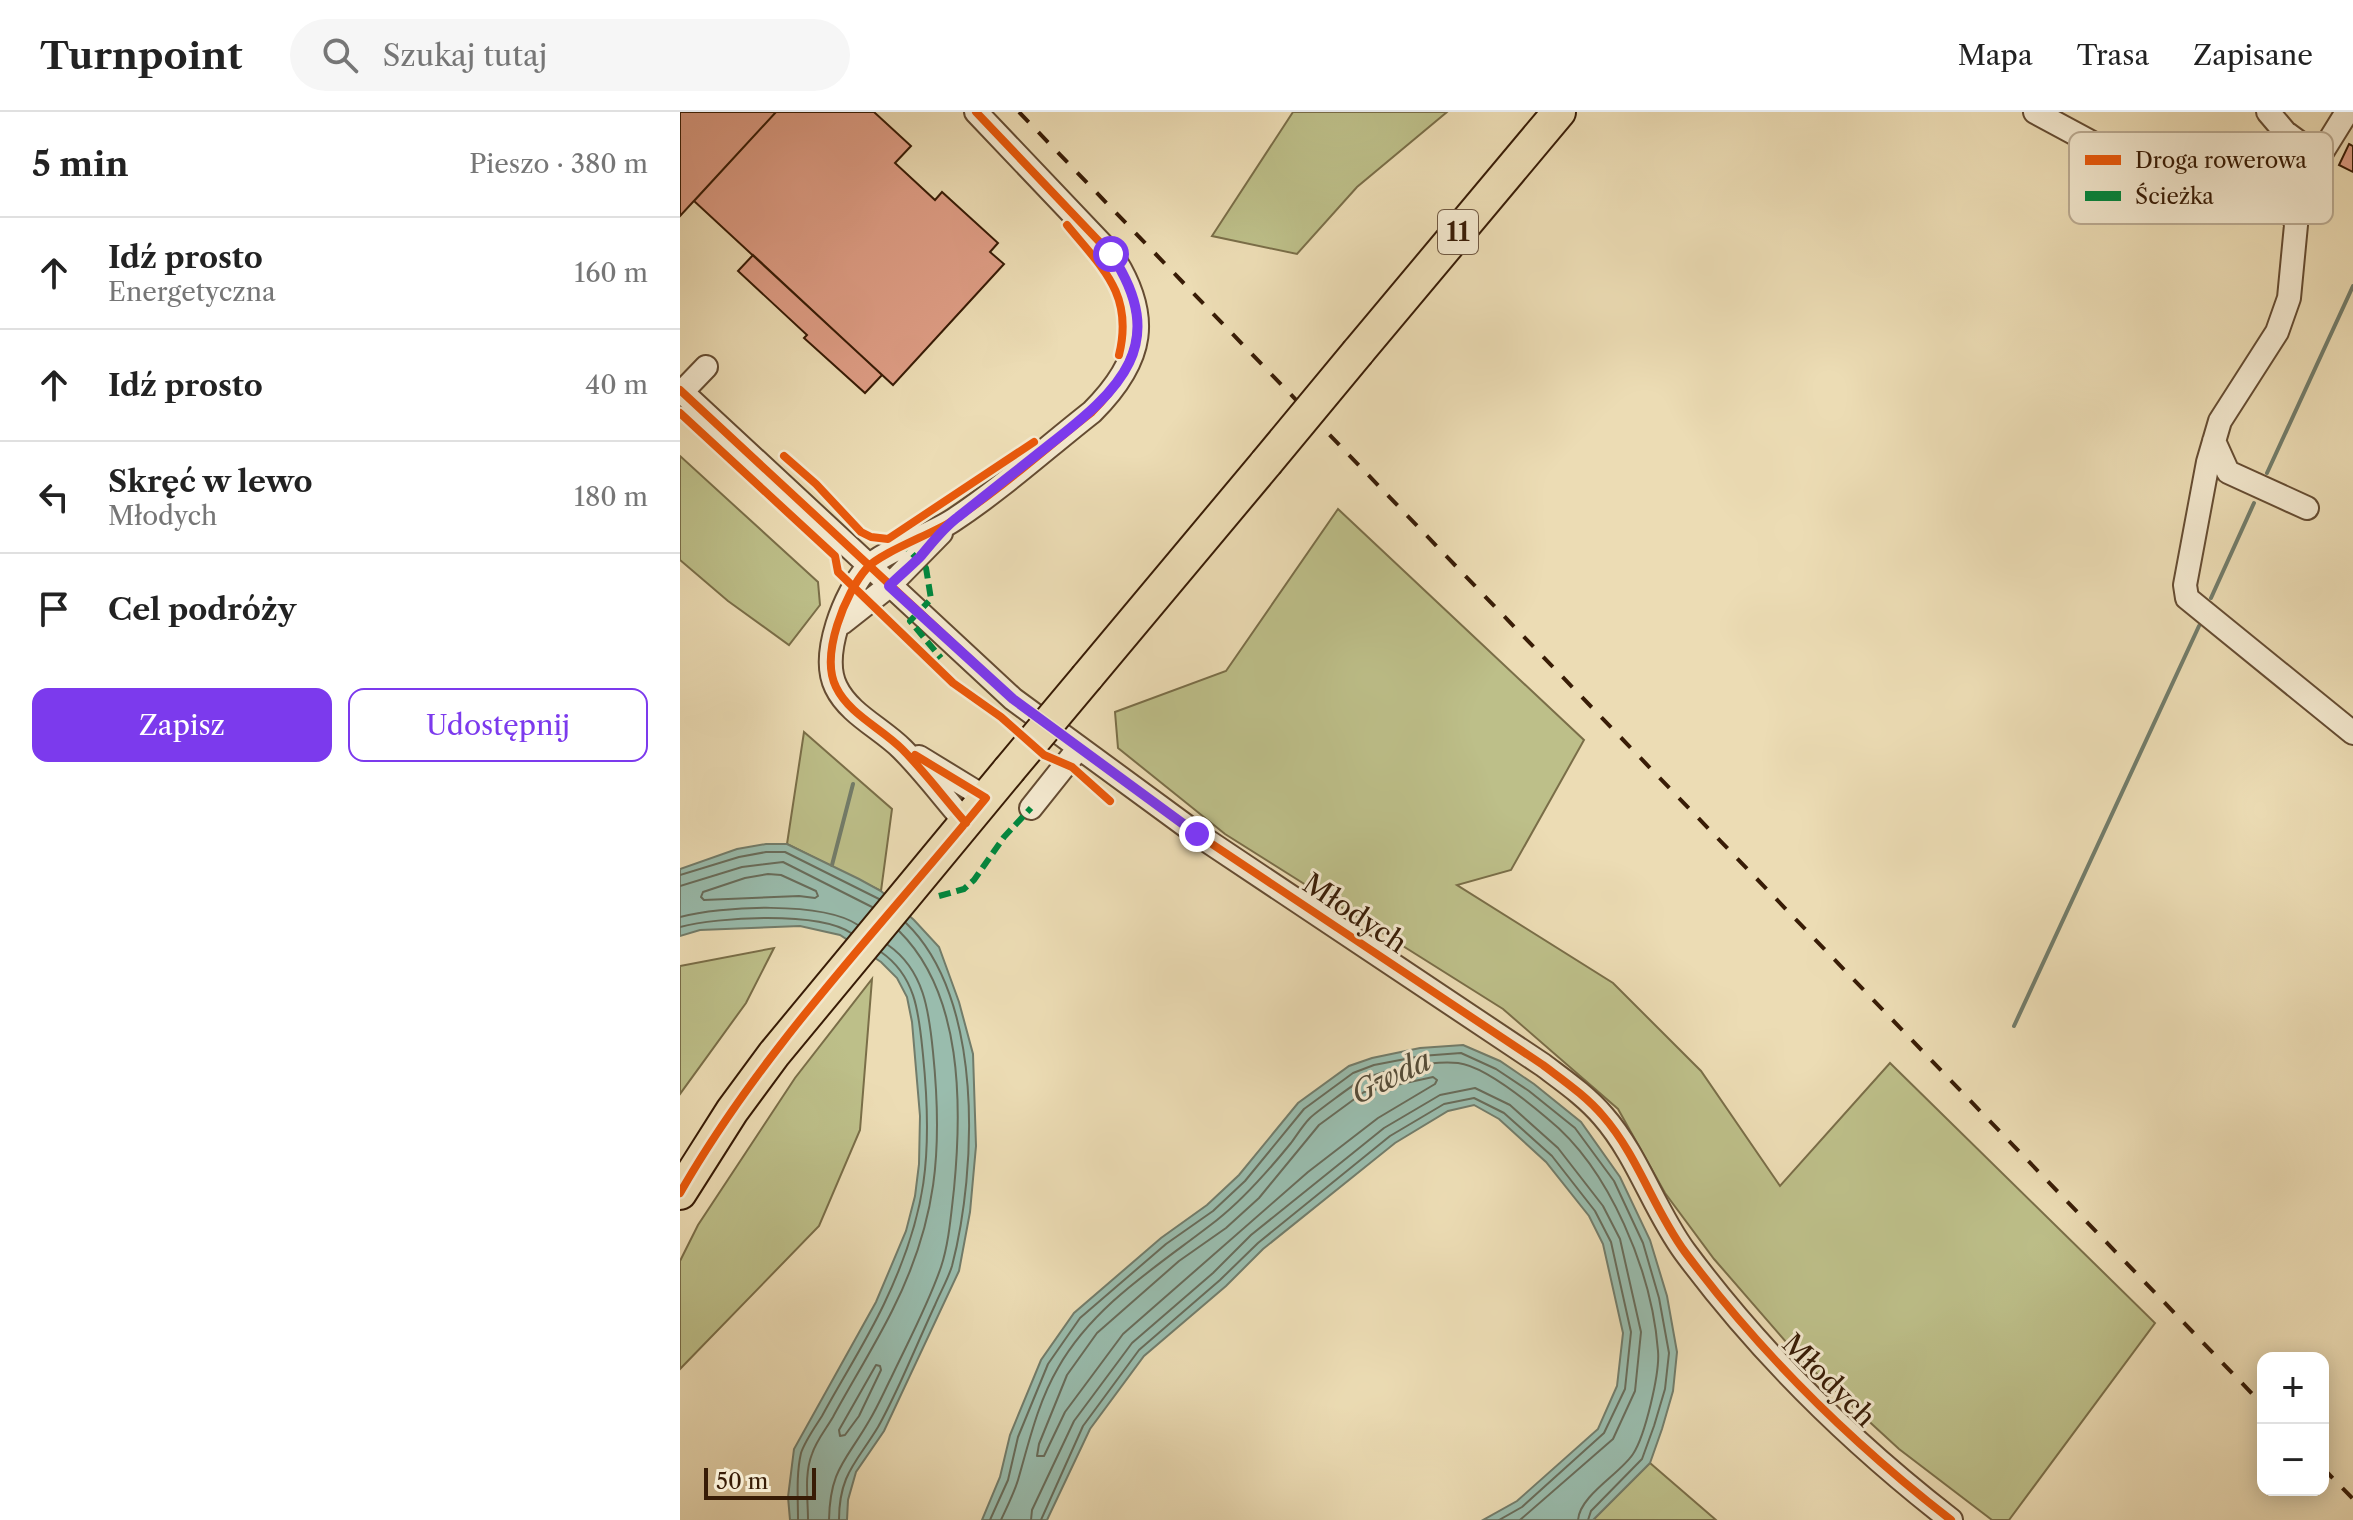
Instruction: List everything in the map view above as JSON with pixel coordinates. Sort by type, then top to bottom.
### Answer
[{"type":"highway","name":"11","points":[[680,1193],[732,1111],[811,1008],[1559,112]]},
{"type":"street","points":[[838,626],[889,586],[952,521],[1092,412],[1112,392],[1129,366],[1135,344],[1137,320],[1129,285],[1111,254],[976,112]]},
{"type":"street","points":[[2035,112],[2072,132]]},
{"type":"street","points":[[2268,112],[2285,132]]},
{"type":"street","points":[[2333,136],[2348,112]]},
{"type":"street","points":[[2296,224],[2289,298],[2277,332],[2220,421],[2199,504],[2185,585],[2187,598],[2353,733]]},
{"type":"street","points":[[681,391],[706,367]]},
{"type":"street","name":"Młodych","points":[[681,391],[1013,699],[1197,834],[1543,1065],[1596,1108],[1612,1127],[1683,1249],[1727,1304],[1817,1402],[1892,1473],[1951,1520]]},
{"type":"street","points":[[2214,441],[2228,472],[2307,508]]},
{"type":"street","points":[[952,521],[868,567],[847,602],[832,642],[830,661],[832,679],[838,691],[857,712],[976,811]]},
{"type":"street","points":[[900,747],[932,763],[976,811]]},
{"type":"street","points":[[1031,808],[1078,749]]},
{"type":"green space","points":[[1293,112],[1447,112],[1357,187],[1297,254],[1212,236]]},
{"type":"green space","points":[[680,456],[818,582],[820,605],[789,645],[728,601],[680,560]]},
{"type":"green space","points":[[1338,509],[1584,740],[1511,870],[1457,885],[1613,983],[1701,1071],[1780,1186],[1890,1063],[2155,1323],[2009,1520],[1992,1520],[1899,1449],[1800,1358],[1714,1259],[1665,1193],[1618,1109],[1503,1009],[1225,834],[1118,748],[1115,712],[1226,671]]},
{"type":"green space","points":[[804,732],[892,809],[881,891],[787,844]]},
{"type":"green space","points":[[774,948],[746,1003],[680,1094],[680,966]]},
{"type":"green space","points":[[872,979],[860,1130],[819,1226],[680,1369],[680,1261],[698,1225],[795,1078]]},
{"type":"green space","points":[[1650,1463],[1716,1520],[1593,1520]]},
{"type":"water","points":[[787,844],[859,879],[881,891],[914,920],[939,947],[959,1002],[973,1054],[976,1146],[970,1212],[959,1271],[884,1431],[856,1472],[848,1500],[847,1520],[790,1520],[788,1497],[794,1449],[876,1302],[906,1231],[919,1164],[920,1116],[912,1022],[907,997],[897,978],[881,962],[840,935],[800,926],[700,930],[680,936],[680,869],[737,849]]},
{"type":"water","name":"Gwda","points":[[1463,1045],[1500,1061],[1581,1122],[1620,1177],[1650,1240],[1667,1296],[1677,1352],[1673,1391],[1662,1429],[1650,1463],[1593,1520],[1483,1520],[1517,1501],[1598,1429],[1617,1386],[1623,1333],[1603,1244],[1589,1216],[1546,1162],[1499,1119],[1474,1105],[1448,1111],[1395,1143],[1263,1249],[1226,1286],[1144,1356],[1090,1429],[1047,1520],[982,1520],[1000,1477],[1010,1435],[1041,1360],[1074,1313],[1161,1238],[1207,1205],[1239,1175],[1298,1103],[1349,1066],[1420,1048]]},
{"type":"building","points":[[680,112],[776,112],[680,216]]},
{"type":"building","points":[[776,112],[874,112],[911,146],[895,163],[935,200],[942,192],[998,243],[990,252],[1004,264],[893,385],[694,201]]},
{"type":"building","points":[[2349,144],[2353,146],[2353,172],[2339,165]]},
{"type":"building","points":[[753,255],[882,375],[865,393],[804,338],[807,335],[738,271]]},
{"type":"waterway","points":[[2267,473],[2353,286]]},
{"type":"waterway","points":[[2211,598],[2254,503]]},
{"type":"waterway","points":[[2014,1026],[2199,626]]},
{"type":"waterway","points":[[832,865],[853,784]]},
{"type":"railway","points":[[1019,112],[2257,1399]]},
{"type":"railway","points":[[2329,1474],[2353,1499]]},
{"type":"marked path","points":[[900,541],[926,568],[931,599],[910,621],[941,658]]},
{"type":"marked path","points":[[939,896],[964,889],[974,880],[1004,837],[1031,808]]},
{"type":"cycle path","points":[[966,823],[902,749],[842,697],[832,674],[831,658],[837,625],[859,579],[874,562],[970,509],[1092,412],[1123,374],[1132,356],[1137,318],[1133,298],[1111,254],[976,112]]},
{"type":"cycle path","points":[[1067,225],[1112,283],[1122,315],[1123,334],[1119,355]]},
{"type":"cycle path","points":[[680,390],[1013,699],[1197,834],[1543,1065],[1582,1095],[1626,1148],[1685,1252],[1744,1326],[1843,1428],[1951,1520]]},
{"type":"cycle path","points":[[680,413],[835,556],[838,572],[953,683],[1001,717],[1044,755],[1072,767],[1110,801]]},
{"type":"cycle path","points":[[784,456],[816,484],[861,532],[888,539],[1034,442]]},
{"type":"cycle path","points":[[680,1193],[748,1088],[786,1038],[986,798],[915,755]]},
{"type":"route","points":[[1111,254],[1133,294],[1137,320],[1129,366],[1120,381],[1092,412],[952,521],[889,586],[1013,699],[1137,793],[1197,834]]}]
